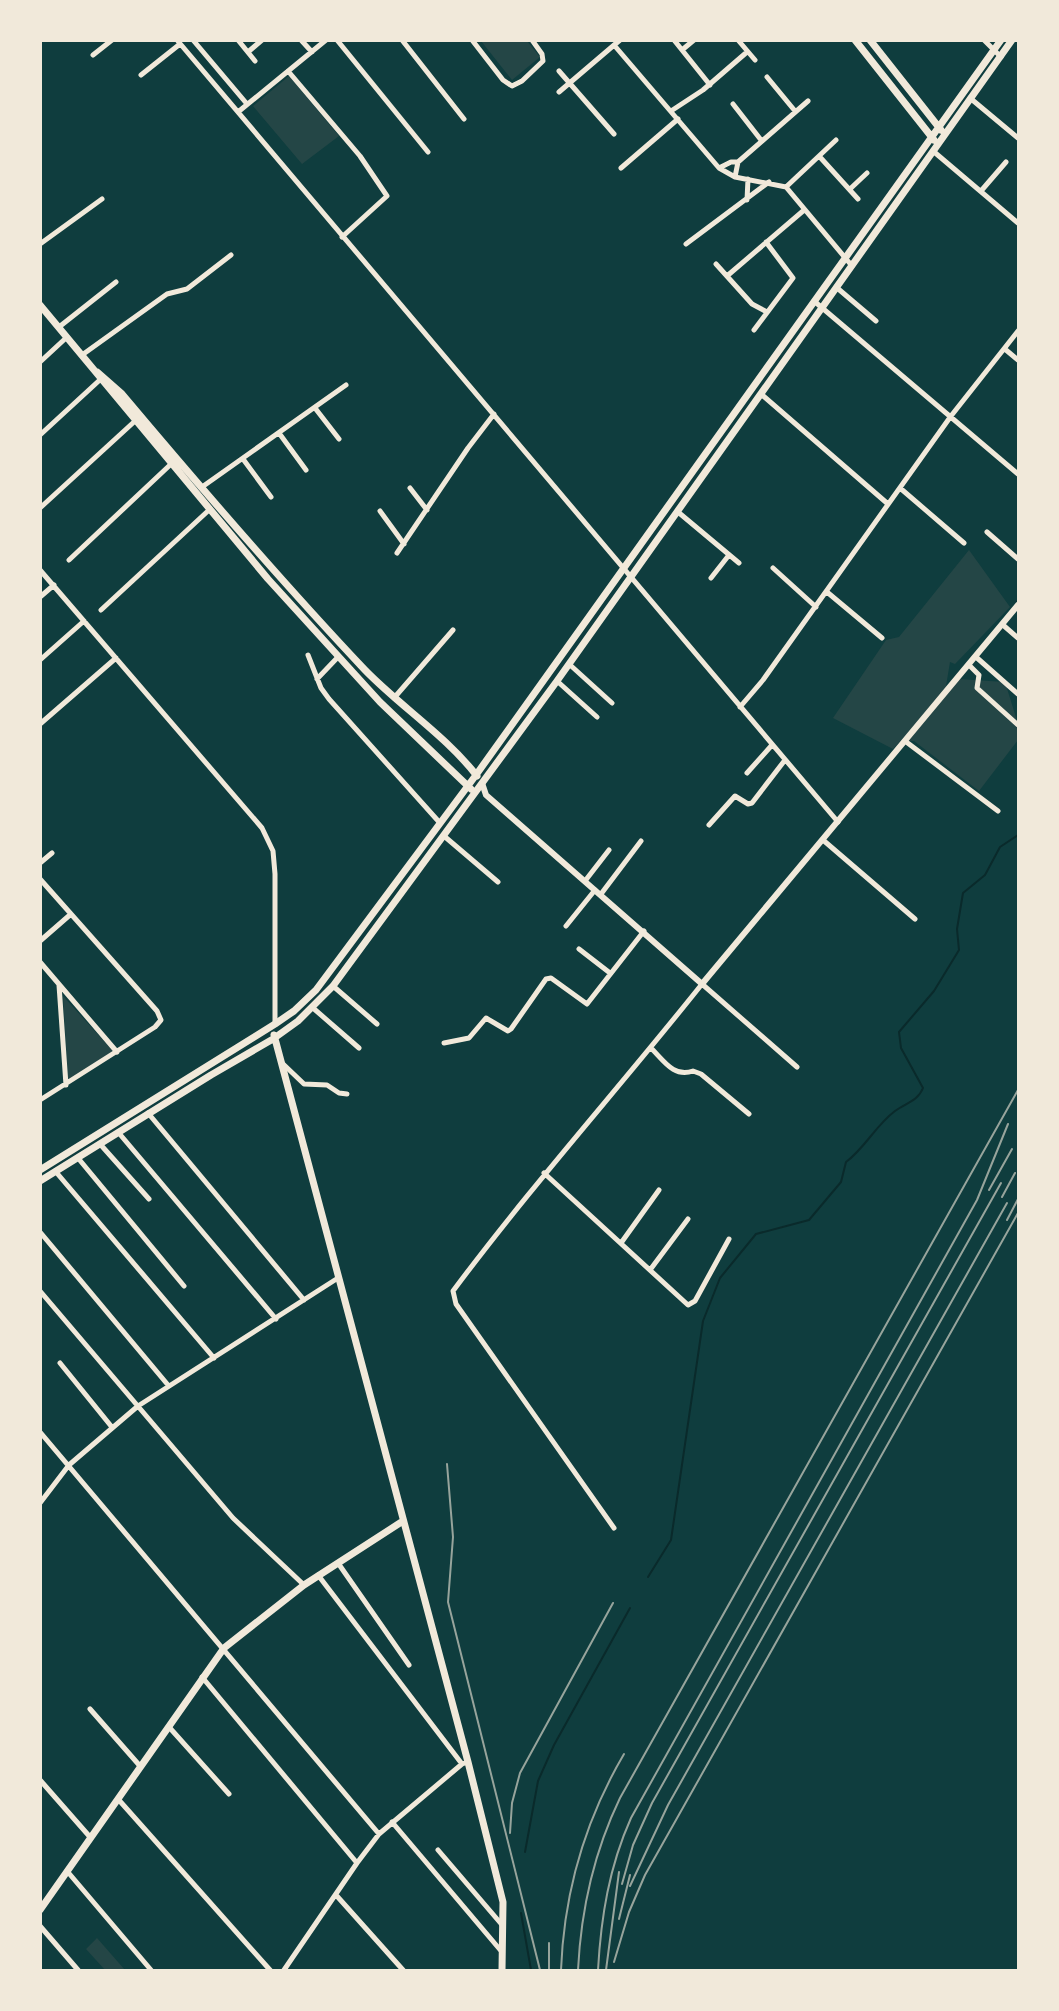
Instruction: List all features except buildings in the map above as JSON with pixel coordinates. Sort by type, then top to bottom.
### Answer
[{"type":"main road","points":[[855,40],[931,137],[935,148]]},
{"type":"main road","points":[[870,40],[945,134]]},
{"type":"main road","points":[[40,1170],[275,1024],[294,1011],[316,990],[476,775],[1001,40]]},
{"type":"main road","points":[[40,1181],[148,1113],[273,1039],[313,1008],[333,986],[557,681],[1012,40]]},
{"type":"main road","points":[[40,305],[96,372],[202,487],[259,555],[364,668],[394,698],[458,754],[482,783]]},
{"type":"main road","points":[[102,378],[170,465],[338,657],[475,792]]},
{"type":"main road","points":[[356,676],[364,668]]},
{"type":"main road","points":[[275,1024],[273,1039],[503,1902],[502,1971]]},
{"type":"main road","points":[[40,1910],[224,1648],[318,1575],[403,1521]]},
{"type":"street","points":[[93,55],[112,40]]},
{"type":"street","points":[[193,40],[247,104]]},
{"type":"street","points":[[238,40],[255,61]]},
{"type":"street","points":[[248,52],[262,40]]},
{"type":"street","points":[[301,40],[312,52]]},
{"type":"street","points":[[312,40],[318,47]]},
{"type":"street","points":[[238,112],[326,40]]},
{"type":"street","points":[[336,40],[428,152]]},
{"type":"street","points":[[402,40],[464,119]]},
{"type":"street","points":[[472,40],[503,80],[512,86],[522,81],[543,61],[542,54],[532,40]]},
{"type":"street","points":[[559,92],[620,40]]},
{"type":"street","points":[[674,40],[710,85]]},
{"type":"street","points":[[682,50],[694,40]]},
{"type":"street","points":[[738,40],[755,60]]},
{"type":"street","points":[[984,40],[993,52],[1001,57]]},
{"type":"street","points":[[141,75],[178,42],[838,822]]},
{"type":"street","points":[[614,45],[719,168],[735,177],[786,187],[852,266]]},
{"type":"street","points":[[671,111],[710,85],[747,51]]},
{"type":"street","points":[[288,71],[360,156],[387,196],[342,237]]},
{"type":"street","points":[[559,71],[614,134]]},
{"type":"street","points":[[767,77],[795,111]]},
{"type":"street","points":[[970,98],[1018,138]]},
{"type":"street","points":[[735,177],[738,162],[808,101]]},
{"type":"street","points":[[733,104],[761,140]]},
{"type":"street","points":[[621,168],[678,119]]},
{"type":"street","points":[[786,187],[836,140]]},
{"type":"street","points":[[935,148],[1018,223]]},
{"type":"street","points":[[819,156],[858,199]]},
{"type":"street","points":[[719,168],[731,162],[738,162]]},
{"type":"street","points":[[981,191],[1006,162]]},
{"type":"street","points":[[850,189],[867,172]]},
{"type":"street","points":[[747,200],[748,179]]},
{"type":"street","points":[[686,244],[769,182]]},
{"type":"street","points":[[40,244],[102,200]]},
{"type":"street","points":[[727,276],[803,210]]},
{"type":"street","points":[[754,330],[793,276],[766,242]]},
{"type":"street","points":[[82,355],[167,294],[188,289],[231,255]]},
{"type":"street","points":[[716,264],[752,303],[767,312]]},
{"type":"street","points":[[59,327],[116,282]]},
{"type":"street","points":[[836,287],[876,321]]},
{"type":"street","points":[[814,301],[1018,474]]},
{"type":"street","points":[[740,706],[763,680],[951,416],[1006,350],[1018,331]]},
{"type":"street","points":[[40,362],[67,337]]},
{"type":"street","points":[[1006,350],[1018,360]]},
{"type":"street","points":[[40,435],[102,378]]},
{"type":"street","points":[[202,487],[346,385]]},
{"type":"street","points":[[761,394],[888,504]]},
{"type":"street","points":[[315,408],[339,439]]},
{"type":"street","points":[[398,553],[468,448],[494,414]]},
{"type":"street","points":[[40,507],[135,421]]},
{"type":"street","points":[[279,433],[306,470]]},
{"type":"street","points":[[243,459],[271,497]]},
{"type":"street","points":[[69,560],[170,465]]},
{"type":"street","points":[[410,488],[427,510]]},
{"type":"street","points":[[900,488],[964,543]]},
{"type":"street","points":[[101,610],[209,510]]},
{"type":"street","points":[[380,511],[404,544]]},
{"type":"street","points":[[678,512],[739,563]]},
{"type":"street","points":[[987,532],[1018,559]]},
{"type":"street","points":[[711,578],[729,555]]},
{"type":"street","points":[[773,568],[816,607]]},
{"type":"street","points":[[40,570],[262,828],[273,850],[275,1024]]},
{"type":"street","points":[[40,597],[54,585]]},
{"type":"street","points":[[827,592],[882,638]]},
{"type":"street","points":[[614,1528],[456,1304],[453,1291],[544,1173],[651,1048],[1018,605]]},
{"type":"street","points":[[40,660],[84,621]]},
{"type":"street","points":[[1003,625],[1018,638]]},
{"type":"street","points":[[394,698],[453,630]]},
{"type":"street","points":[[308,655],[317,679],[329,699],[440,824]]},
{"type":"street","points":[[317,679],[338,657]]},
{"type":"street","points":[[976,657],[1018,694]]},
{"type":"street","points":[[40,724],[116,658]]},
{"type":"street","points":[[569,664],[612,703]]},
{"type":"street","points":[[969,665],[979,675],[977,688],[1018,725]]},
{"type":"street","points":[[557,681],[597,717]]},
{"type":"street","points":[[905,741],[998,811]]},
{"type":"street","points":[[747,773],[772,745]]},
{"type":"street","points":[[709,825],[735,796],[748,804],[752,803],[785,760]]},
{"type":"street","points":[[482,783],[486,795]]},
{"type":"street","points":[[475,792],[486,795],[797,1067]]},
{"type":"street","points":[[444,836],[498,882]]},
{"type":"street","points":[[823,840],[915,919]]},
{"type":"street","points":[[566,926],[641,841]]},
{"type":"street","points":[[585,881],[609,850]]},
{"type":"street","points":[[40,863],[52,853]]},
{"type":"street","points":[[40,879],[160,1017],[160,1023],[40,1100]]},
{"type":"street","points":[[40,941],[71,914]]},
{"type":"street","points":[[444,1043],[469,1038],[486,1018],[508,1030],[512,1029],[546,979],[551,978],[587,1004],[644,932]]},
{"type":"street","points":[[579,949],[610,973]]},
{"type":"street","points":[[40,962],[117,1052]]},
{"type":"street","points":[[58,985],[66,1085]]},
{"type":"street","points":[[333,986],[377,1024]]},
{"type":"street","points":[[313,1008],[359,1048]]},
{"type":"street","points":[[651,1048],[675,1072],[684,1074],[693,1071],[700,1074],[749,1114]]},
{"type":"street","points":[[279,1060],[304,1084],[327,1085],[339,1093],[347,1094]]},
{"type":"street","points":[[148,1113],[304,1300]]},
{"type":"street","points":[[118,1132],[276,1319]]},
{"type":"street","points":[[100,1144],[149,1200]]},
{"type":"street","points":[[78,1158],[184,1286]]},
{"type":"street","points":[[56,1172],[214,1358]]},
{"type":"street","points":[[544,1173],[688,1305],[694,1301],[729,1239]]},
{"type":"street","points":[[621,1243],[659,1190]]},
{"type":"street","points":[[650,1270],[688,1219]]},
{"type":"street","points":[[40,1233],[168,1385]]},
{"type":"street","points":[[40,1503],[69,1465],[111,1426],[168,1385],[338,1278]]},
{"type":"street","points":[[40,1291],[233,1518],[304,1585]]},
{"type":"street","points":[[60,1363],[111,1426]]},
{"type":"street","points":[[40,1432],[379,1834]]},
{"type":"street","points":[[338,1563],[409,1665]]},
{"type":"street","points":[[284,1971],[379,1834],[465,1763],[318,1575]]},
{"type":"street","points":[[202,1677],[357,1863]]},
{"type":"street","points":[[90,1709],[140,1766]]},
{"type":"street","points":[[169,1727],[229,1794]]},
{"type":"street","points":[[40,1780],[90,1837]]},
{"type":"street","points":[[118,1799],[270,1971]]},
{"type":"street","points":[[392,1821],[502,1952]]},
{"type":"street","points":[[438,1850],[503,1927]]},
{"type":"street","points":[[67,1871],[151,1971]]},
{"type":"street","points":[[336,1894],[403,1971]]},
{"type":"street","points":[[40,1926],[78,1971]]},
{"type":"shaded area","points":[[481,41],[527,41],[540,57],[512,80]]},
{"type":"shaded area","points":[[289,76],[339,136],[302,164],[253,106]]},
{"type":"shaded area","points":[[969,550],[1010,607],[955,664],[950,662],[945,692],[893,749],[833,718],[886,640],[899,637]]},
{"type":"shaded area","points":[[958,679],[1005,682],[1018,724],[1018,740],[979,791],[914,741],[907,741]]},
{"type":"shaded area","points":[[63,996],[113,1051],[68,1080]]},
{"type":"shaded area","points":[[97,1938],[125,1970],[105,1970],[86,1949]]},
{"type":"waterway","points":[[648,1577],[671,1540],[703,1321],[720,1278],[756,1234],[809,1220],[841,1182],[846,1162],[888,1117],[915,1099],[921,1092],[923,1088],[901,1048],[899,1032],[934,991],[959,950],[957,929],[963,893],[985,875],[1000,847],[1018,835]]},
{"type":"waterway","points":[[525,1852],[538,1781],[554,1745],[630,1608]]},
{"type":"waterway","points":[[521,1913],[531,1970]]},
{"type":"railway","points":[[578,1970],[582,1925],[590,1882],[602,1840],[620,1798],[1018,1090]]},
{"type":"railway","points":[[598,1970],[607,1892],[623,1836],[631,1818],[977,1200],[1008,1124]]},
{"type":"railway","points":[[989,1190],[1012,1149]]},
{"type":"railway","points":[[1002,1197],[1015,1173]]},
{"type":"railway","points":[[622,1884],[633,1845],[652,1803],[1001,1183]]},
{"type":"railway","points":[[1007,1220],[1018,1199]]},
{"type":"railway","points":[[630,1886],[668,1805],[1007,1203]]},
{"type":"railway","points":[[614,1962],[629,1912],[645,1875],[1018,1213]]},
{"type":"railway","points":[[447,1464],[453,1537],[448,1602],[540,1970]]},
{"type":"railway","points":[[510,1833],[512,1803],[520,1773],[613,1603]]},
{"type":"railway","points":[[561,1970],[566,1913],[579,1858],[598,1805],[624,1754]]},
{"type":"railway","points":[[606,1970],[619,1872]]},
{"type":"railway","points":[[619,1919],[630,1875]]},
{"type":"railway","points":[[549,1943],[549,1970]]}]
